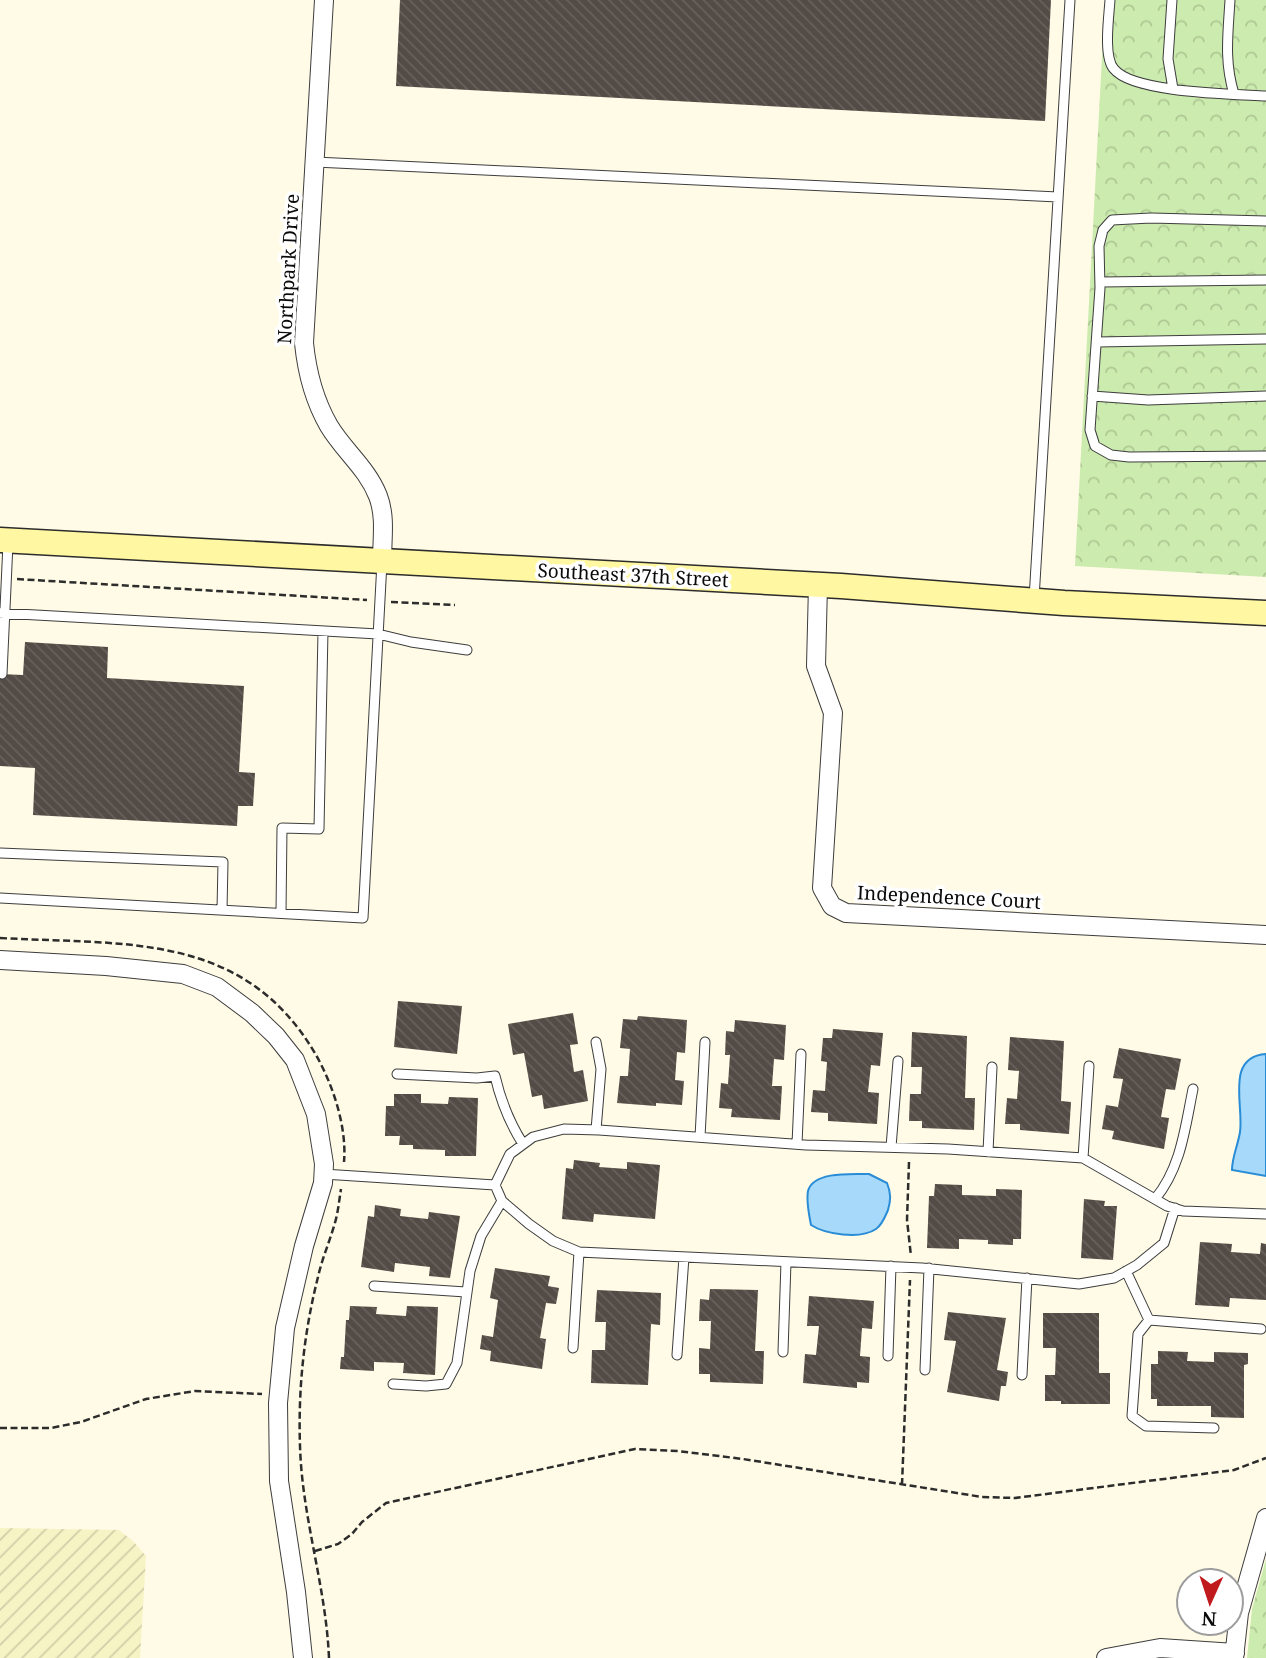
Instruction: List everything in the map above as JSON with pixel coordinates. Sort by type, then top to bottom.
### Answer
[{"type":"street","name":"Northpark Drive","points":[[324,0],[304,344],[307,373],[329,426],[358,461],[378,497],[383,516],[382,561]]},
{"type":"street","name":"Southeast 37th Street","points":[[4,540],[1266,613]]},
{"type":"street","name":"Independence Court","points":[[818,585],[816,666],[832,713],[821,888],[832,906],[846,913],[1266,935]]},
{"type":"street","points":[[0,960],[106,966],[183,974],[217,987],[252,1013],[295,1060],[316,1114],[323,1174],[316,1212],[304,1246],[285,1328],[278,1395],[279,1481],[303,1658]]},
{"type":"street","points":[[1106,1658],[1160,1648],[1234,1656],[1238,1613],[1266,1518]]},
{"type":"lane","points":[[1034,601],[1070,0]]},
{"type":"lane","points":[[1110,0],[1108,49],[1112,68],[1126,79],[1173,89],[1266,96]]},
{"type":"lane","points":[[1172,0],[1168,59],[1173,89]]},
{"type":"lane","points":[[1230,0],[1226,52],[1234,94]]},
{"type":"lane","points":[[315,162],[1058,197]]},
{"type":"lane","points":[[1266,221],[1150,218],[1112,220],[1104,230],[1099,246],[1100,282],[1090,430],[1095,446],[1111,455],[1266,456]]},
{"type":"lane","points":[[1100,282],[1266,280]]},
{"type":"lane","points":[[1097,342],[1266,339]]},
{"type":"lane","points":[[1092,396],[1148,400],[1266,396]]},
{"type":"lane","points":[[2,674],[2,613],[6,580],[4,540]]},
{"type":"lane","points":[[0,898],[363,918],[382,561]]},
{"type":"lane","points":[[2,613],[378,634],[467,650]]},
{"type":"lane","points":[[281,913],[282,828],[319,829],[323,631]]},
{"type":"lane","points":[[0,853],[223,862],[222,910]]},
{"type":"lane","points":[[596,1042],[601,1069],[596,1130]]},
{"type":"lane","points":[[700,1137],[705,1042]]},
{"type":"lane","points":[[797,1144],[801,1054]]},
{"type":"lane","points":[[891,1147],[898,1060]]},
{"type":"lane","points":[[1083,1158],[1089,1066]]},
{"type":"lane","points":[[988,1152],[992,1067]]},
{"type":"lane","points":[[397,1074],[477,1078],[495,1076],[500,1102],[523,1144]]},
{"type":"lane","points":[[1155,1199],[1168,1184],[1179,1158],[1193,1089]]},
{"type":"lane","points":[[1175,1208],[1164,1243],[1137,1265],[1114,1278],[1079,1284],[929,1268],[579,1252],[553,1241],[502,1201],[495,1185],[510,1154],[533,1137],[564,1129],[596,1130],[797,1144],[1083,1158],[1155,1199],[1183,1211],[1266,1214]]},
{"type":"lane","points":[[323,1174],[495,1185]]},
{"type":"lane","points":[[393,1384],[446,1384],[457,1363],[470,1271],[481,1236],[502,1201]]},
{"type":"lane","points":[[573,1348],[579,1252]]},
{"type":"lane","points":[[677,1355],[684,1257]]},
{"type":"lane","points":[[783,1352],[786,1262]]},
{"type":"lane","points":[[888,1356],[891,1266]]},
{"type":"lane","points":[[925,1370],[929,1268]]},
{"type":"lane","points":[[1126,1271],[1149,1320]]},
{"type":"lane","points":[[1022,1375],[1027,1278]]},
{"type":"lane","points":[[374,1286],[466,1292]]},
{"type":"lane","points":[[1149,1320],[1261,1329]]},
{"type":"lane","points":[[1149,1320],[1138,1334],[1132,1416],[1146,1426],[1214,1428]]},
{"type":"path","points":[[6,580],[172,587],[456,605]]},
{"type":"path","points":[[0,938],[143,946],[173,950],[222,966],[248,981],[290,1019],[321,1065],[341,1121],[345,1155],[334,1226],[311,1305],[303,1354],[300,1397],[302,1480],[324,1601],[329,1658]]},
{"type":"path","points":[[902,1485],[912,1251],[907,1220],[909,1148]]},
{"type":"path","points":[[0,1429],[51,1428],[81,1422],[146,1399],[195,1391],[300,1397]]},
{"type":"path","points":[[315,1551],[338,1544],[386,1503],[635,1449],[743,1459],[982,1497],[1015,1498],[1234,1470],[1266,1458]]},
{"type":"shaded area","points":[[0,1528],[119,1530],[133,1541],[146,1556],[140,1658],[0,1658]]},
{"type":"green space","points":[[1105,0],[1266,0],[1266,577],[1075,566]]},
{"type":"green space","points":[[1266,1559],[1266,1658],[1247,1658],[1252,1609]]},
{"type":"water","points":[[1266,1054],[1266,1176],[1232,1170],[1240,1132],[1241,1073],[1245,1064],[1253,1057]]},
{"type":"water","points":[[869,1174],[887,1183],[890,1193],[888,1210],[878,1227],[869,1232],[852,1235],[834,1233],[811,1225],[807,1199],[811,1185],[817,1180],[834,1175]]},
{"type":"building","points":[[400,0],[1051,0],[1045,121],[396,86]]},
{"type":"building","points":[[25,642],[108,647],[107,678],[244,686],[239,772],[255,773],[253,806],[238,806],[237,826],[33,815],[35,768],[0,766],[0,674],[23,675]]},
{"type":"building","points":[[398,1001],[462,1006],[457,1054],[394,1047]]},
{"type":"building","points":[[573,1013],[578,1044],[570,1045],[574,1072],[583,1070],[588,1101],[544,1109],[542,1095],[532,1097],[524,1053],[513,1055],[508,1024]]},
{"type":"building","points":[[638,1016],[687,1020],[685,1053],[677,1052],[675,1080],[684,1081],[682,1105],[617,1103],[620,1076],[628,1076],[630,1049],[620,1048],[623,1019],[637,1020]]},
{"type":"building","points":[[735,1020],[786,1025],[784,1060],[774,1059],[772,1086],[782,1086],[780,1120],[731,1117],[732,1109],[719,1108],[721,1083],[728,1084],[730,1055],[725,1055],[726,1031],[734,1032]]},
{"type":"building","points":[[833,1029],[883,1033],[880,1066],[871,1065],[868,1092],[879,1093],[877,1124],[828,1121],[828,1113],[811,1112],[813,1090],[825,1091],[827,1062],[821,1061],[823,1038],[832,1038]]},
{"type":"building","points":[[912,1032],[967,1036],[965,1098],[975,1098],[974,1130],[922,1128],[922,1121],[909,1121],[910,1094],[921,1094],[922,1067],[911,1067]]},
{"type":"building","points":[[1010,1037],[1064,1041],[1061,1101],[1071,1102],[1069,1134],[1020,1130],[1020,1124],[1005,1124],[1007,1098],[1017,1099],[1019,1071],[1008,1070]]},
{"type":"building","points":[[1119,1048],[1181,1059],[1175,1090],[1166,1089],[1161,1117],[1169,1118],[1164,1149],[1112,1139],[1114,1131],[1102,1129],[1106,1105],[1118,1107],[1123,1079],[1113,1078]]},
{"type":"building","points":[[394,1094],[421,1094],[421,1103],[448,1104],[449,1097],[478,1098],[476,1156],[445,1156],[445,1150],[413,1149],[413,1145],[399,1145],[400,1136],[385,1136],[386,1106],[394,1106]]},
{"type":"building","points":[[574,1160],[600,1163],[599,1167],[627,1169],[627,1162],[660,1165],[655,1219],[594,1214],[593,1222],[562,1219],[566,1168],[573,1169]]},
{"type":"building","points":[[935,1184],[962,1185],[962,1195],[996,1196],[996,1189],[1022,1190],[1021,1239],[1013,1239],[1013,1245],[988,1244],[988,1240],[959,1239],[959,1249],[927,1248],[929,1196],[934,1196]]},
{"type":"building","points":[[1084,1199],[1105,1201],[1104,1206],[1117,1206],[1113,1260],[1081,1258]]},
{"type":"building","points":[[375,1205],[401,1209],[400,1216],[428,1219],[429,1212],[460,1216],[450,1278],[429,1276],[430,1267],[395,1263],[394,1272],[361,1267],[368,1216],[374,1217]]},
{"type":"building","points":[[1200,1242],[1232,1244],[1231,1252],[1260,1254],[1261,1243],[1266,1244],[1266,1300],[1230,1298],[1229,1307],[1195,1305]]},
{"type":"building","points":[[495,1268],[550,1276],[548,1286],[559,1288],[556,1304],[546,1303],[540,1338],[546,1339],[542,1369],[490,1361],[491,1351],[480,1349],[482,1335],[493,1337],[498,1300],[490,1298]]},
{"type":"building","points":[[710,1289],[758,1290],[755,1351],[764,1351],[763,1384],[710,1382],[710,1374],[699,1374],[699,1348],[710,1349],[711,1321],[699,1321],[700,1299],[709,1300]]},
{"type":"building","points":[[597,1290],[661,1293],[660,1325],[651,1324],[648,1385],[591,1383],[592,1350],[605,1350],[606,1322],[595,1322]]},
{"type":"building","points":[[809,1296],[874,1301],[872,1329],[862,1328],[860,1356],[870,1357],[869,1383],[857,1382],[857,1388],[803,1383],[805,1354],[816,1355],[819,1326],[807,1326]]},
{"type":"building","points":[[350,1306],[377,1307],[376,1314],[406,1316],[407,1306],[438,1307],[435,1375],[403,1373],[404,1363],[374,1362],[374,1371],[340,1369]]},
{"type":"building","points":[[948,1312],[1006,1318],[997,1370],[1008,1372],[1006,1386],[1001,1386],[999,1401],[947,1392],[956,1341],[944,1340]]},
{"type":"building","points":[[1043,1313],[1099,1313],[1099,1373],[1110,1373],[1110,1404],[1061,1404],[1061,1401],[1045,1401],[1045,1375],[1055,1375],[1056,1348],[1043,1348]]},
{"type":"building","points":[[1158,1351],[1188,1352],[1187,1361],[1214,1362],[1214,1352],[1248,1353],[1248,1364],[1244,1365],[1244,1418],[1211,1417],[1211,1406],[1157,1406],[1157,1399],[1151,1399],[1151,1364],[1158,1364]]}]
